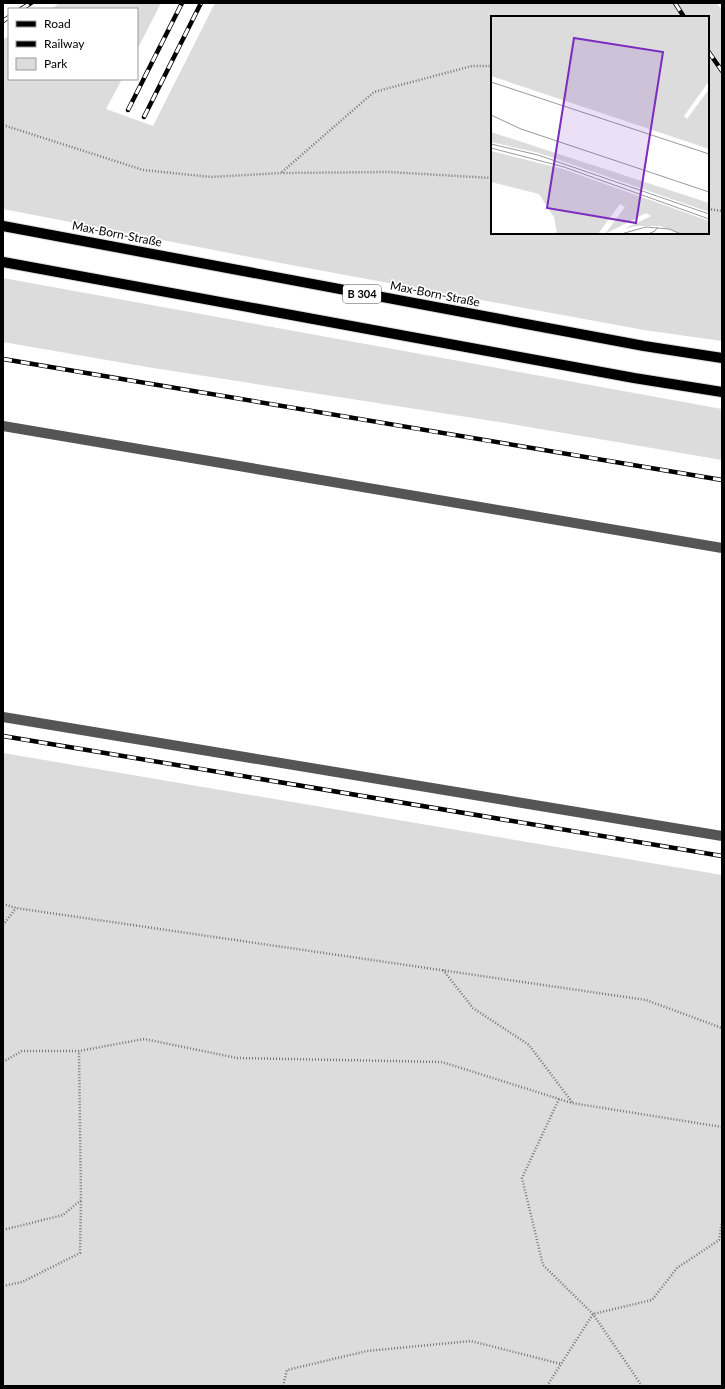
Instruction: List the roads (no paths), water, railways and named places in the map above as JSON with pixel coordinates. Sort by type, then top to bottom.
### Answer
[{"type":"main road","name":"Max-Born-Straße","points":[[3,226],[636,345],[722,358]]},
{"type":"main road","points":[[3,262],[634,378],[722,392]]},
{"type":"lane","points":[[3,426],[722,548]]},
{"type":"lane","points":[[3,717],[722,836]]},
{"type":"railway","points":[[23,8],[31,3]]},
{"type":"railway","points":[[128,110],[182,3]]},
{"type":"railway","points":[[144,117],[201,3]]},
{"type":"railway","points":[[675,3],[683,16]]},
{"type":"railway","points":[[3,21],[8,18]]},
{"type":"railway","points":[[709,52],[722,71]]},
{"type":"railway","points":[[3,359],[722,480]]},
{"type":"railway","points":[[3,736],[722,856]]}]
